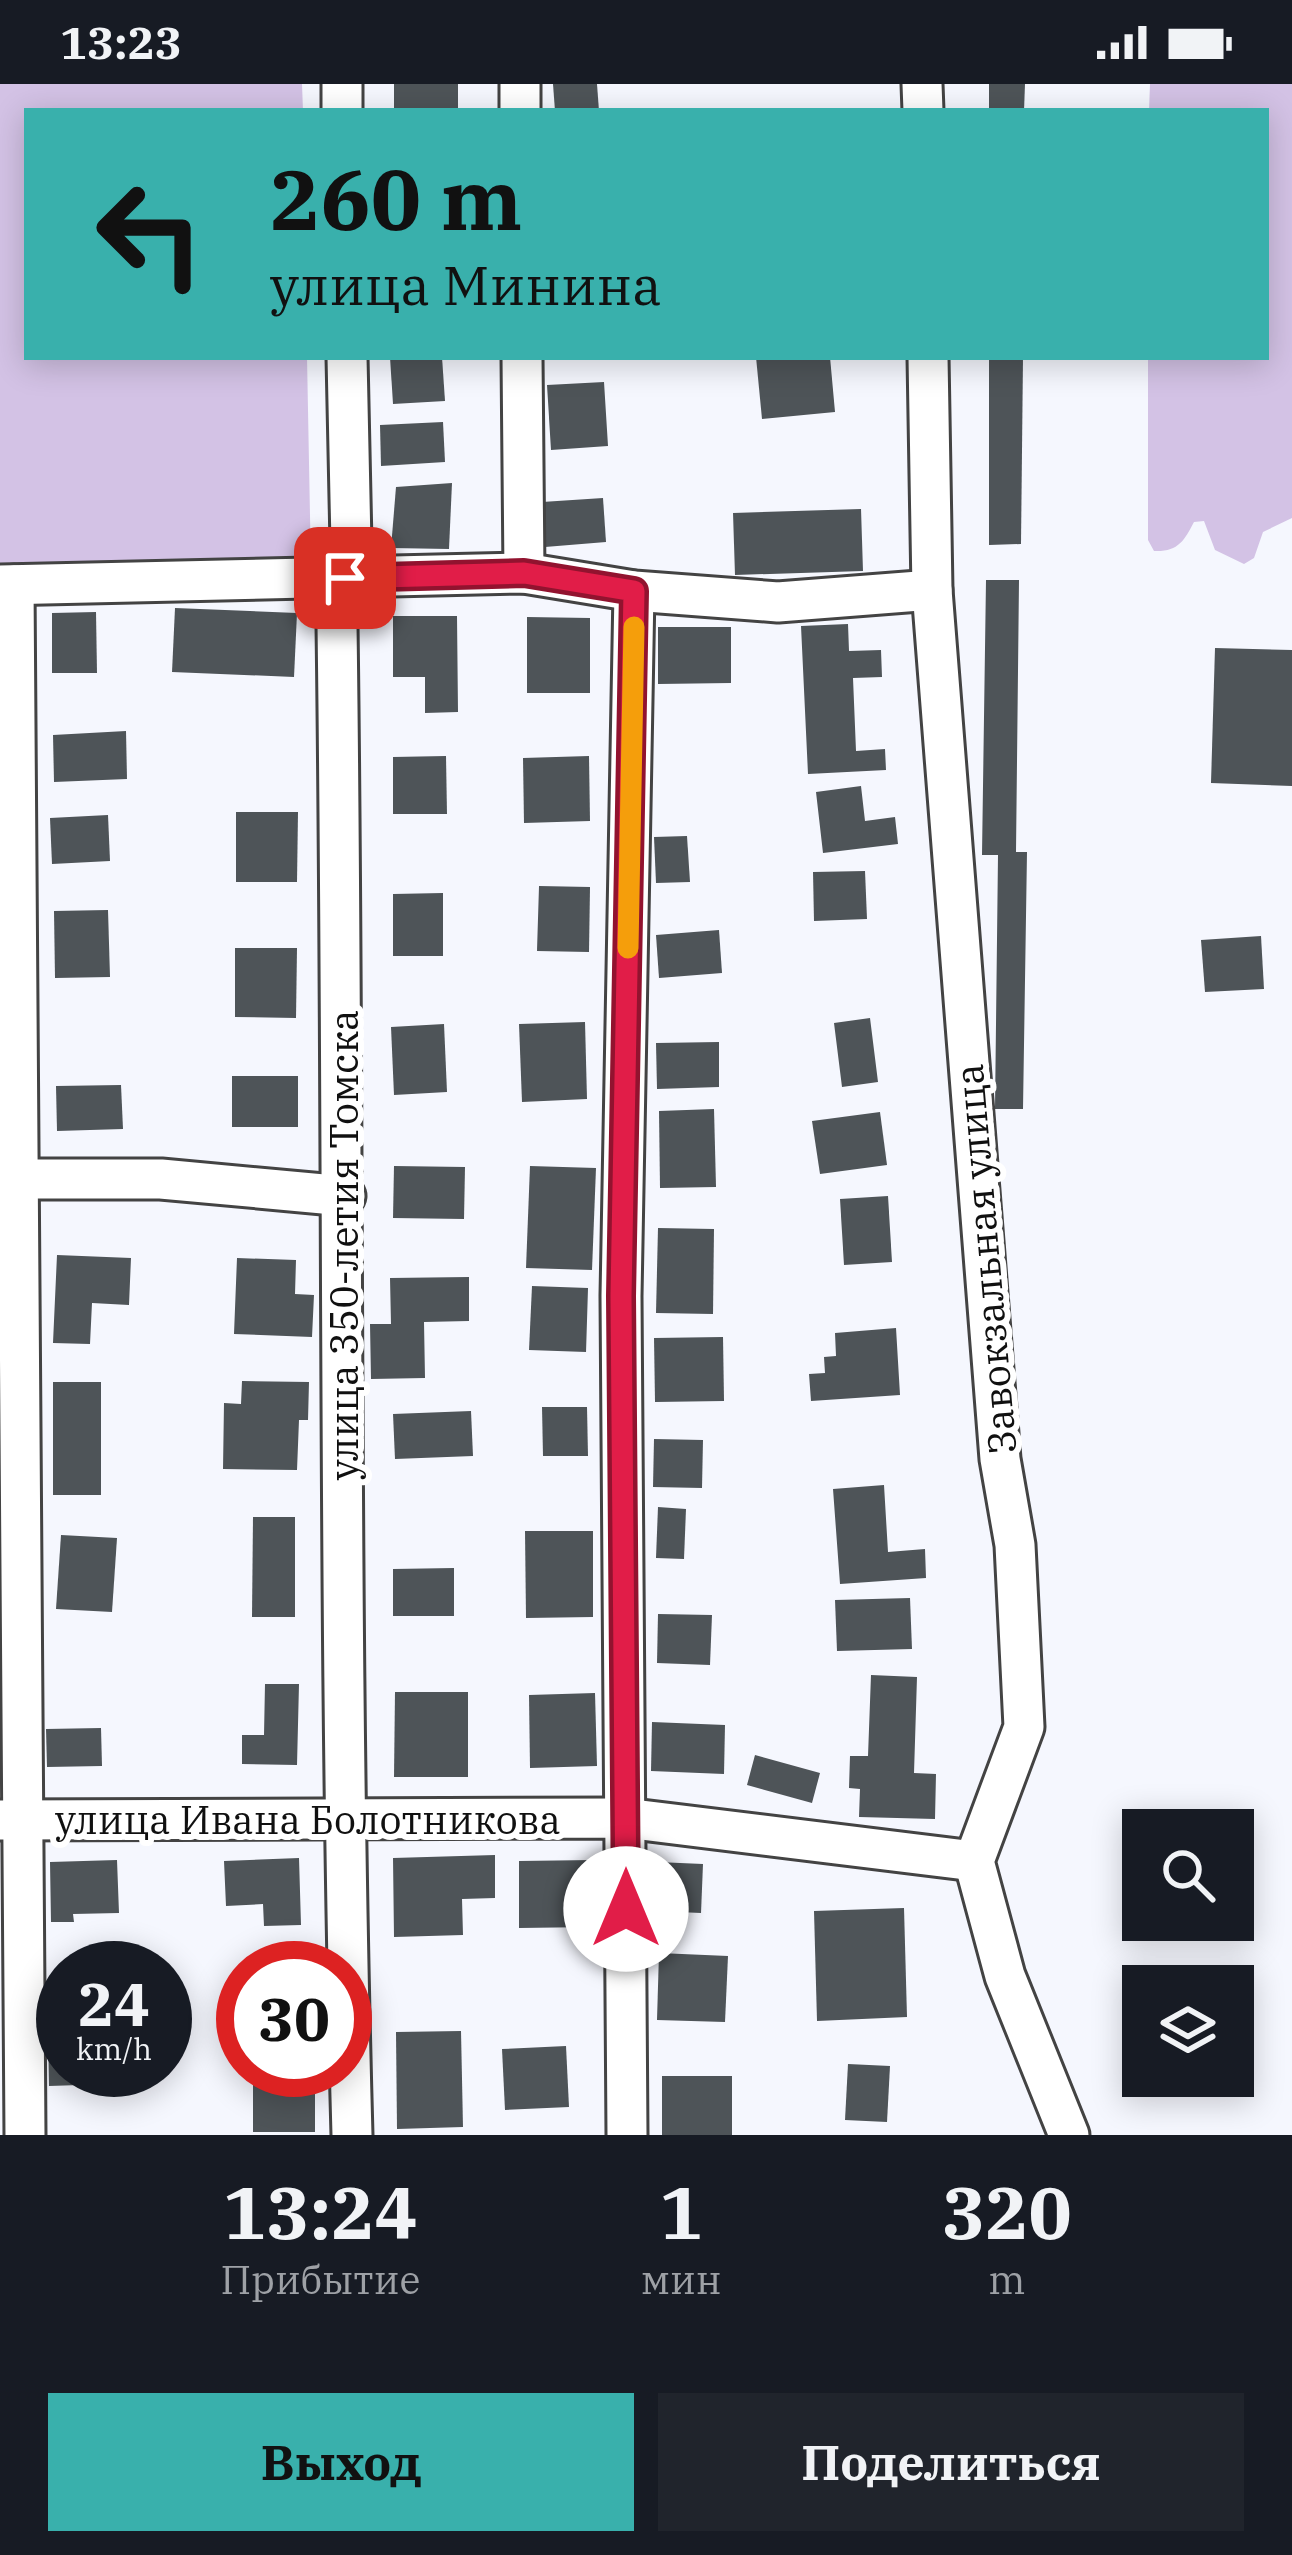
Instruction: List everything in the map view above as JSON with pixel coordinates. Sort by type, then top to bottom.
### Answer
[{"type":"street","name":"улица 350-летия Томска","points":[[347,360],[351,544],[338,626],[345,1196],[343,1816],[352,2135]]},
{"type":"street","points":[[522,360],[524,573]]},
{"type":"street","name":"Завокзальная улица","points":[[928,360],[932,590],[1000,1459],[1016,1545],[1024,1727],[974,1861]]},
{"type":"street","points":[[25,2135],[10,1820],[7,585],[524,573],[634,591],[778,602],[932,590]]},
{"type":"street","points":[[627,2135],[621,1296],[634,591]]},
{"type":"street","points":[[8,1178],[161,1179],[345,1196]]},
{"type":"street","name":"улица Ивана Болотникова","points":[[10,1820],[625,1818],[974,1861]]},
{"type":"street","points":[[974,1861],[1005,1976],[1069,2135]]},
{"type":"shaded area","points":[[0,84],[302,84],[303,108],[24,108],[24,360],[307,360],[311,568],[0,570]]},
{"type":"shaded area","points":[[1150,84],[1292,84],[1292,518],[1263,532],[1254,558],[1244,564],[1215,550],[1204,521],[1194,522],[1183,540],[1169,550],[1154,551],[1148,540],[1148,360],[1269,360],[1269,108],[1149,108]]},
{"type":"building","points":[[394,84],[458,84],[458,108],[394,108]]},
{"type":"building","points":[[553,84],[597,84],[599,108],[555,108]]},
{"type":"building","points":[[989,84],[1025,84],[1024,108],[989,108]]},
{"type":"building","points":[[390,360],[442,360],[445,401],[393,404]]},
{"type":"building","points":[[756,360],[830,360],[835,412],[762,419]]},
{"type":"building","points":[[989,360],[1023,360],[1021,544],[989,545]]},
{"type":"building","points":[[604,382],[608,446],[551,450],[547,385]]},
{"type":"building","points":[[443,422],[445,462],[381,466],[380,425]]},
{"type":"building","points":[[452,483],[449,549],[391,548],[396,487]]},
{"type":"building","points":[[603,498],[606,542],[545,547],[542,502]]},
{"type":"building","points":[[861,509],[863,571],[735,575],[733,513]]},
{"type":"building","points":[[986,580],[1019,580],[1016,852],[1027,852],[1023,1109],[995,1109],[998,855],[982,855]]},
{"type":"building","points":[[175,608],[297,613],[294,677],[172,672]]},
{"type":"building","points":[[96,612],[97,673],[52,673],[52,613]]},
{"type":"building","points":[[393,616],[457,616],[458,712],[425,713],[425,677],[393,677]]},
{"type":"building","points":[[527,617],[590,618],[590,693],[527,693]]},
{"type":"building","points":[[848,624],[849,651],[881,650],[882,677],[853,678],[856,751],[885,749],[886,770],[808,774],[801,626]]},
{"type":"building","points":[[658,627],[731,627],[731,683],[658,684]]},
{"type":"building","points":[[1215,648],[1292,650],[1292,786],[1211,783]]},
{"type":"building","points":[[126,731],[127,779],[54,782],[53,735]]},
{"type":"building","points":[[446,756],[447,814],[393,814],[393,757]]},
{"type":"building","points":[[589,756],[590,821],[524,823],[523,758]]},
{"type":"building","points":[[861,786],[865,821],[895,817],[898,844],[823,853],[816,792]]},
{"type":"building","points":[[236,812],[298,812],[297,882],[236,882]]},
{"type":"building","points":[[108,815],[110,861],[52,864],[50,818]]},
{"type":"building","points":[[687,836],[690,882],[656,883],[654,837]]},
{"type":"building","points":[[865,871],[867,919],[814,921],[813,872]]},
{"type":"building","points":[[539,886],[590,887],[589,952],[537,951]]},
{"type":"building","points":[[443,893],[443,956],[393,956],[393,894]]},
{"type":"building","points":[[108,910],[110,977],[55,978],[54,911]]},
{"type":"building","points":[[719,930],[722,973],[659,978],[656,935]]},
{"type":"building","points":[[1261,936],[1264,989],[1205,992],[1201,940]]},
{"type":"building","points":[[235,948],[297,948],[296,1018],[235,1017]]},
{"type":"building","points":[[870,1018],[878,1082],[842,1087],[834,1023]]},
{"type":"building","points":[[585,1022],[587,1099],[522,1102],[519,1024]]},
{"type":"building","points":[[444,1024],[447,1092],[394,1095],[391,1027]]},
{"type":"building","points":[[719,1042],[719,1087],[657,1089],[656,1043]]},
{"type":"building","points":[[232,1076],[298,1076],[298,1127],[232,1127]]},
{"type":"building","points":[[121,1085],[123,1129],[57,1131],[56,1086]]},
{"type":"building","points":[[714,1109],[716,1187],[660,1188],[659,1111]]},
{"type":"building","points":[[880,1112],[887,1165],[820,1174],[812,1121]]},
{"type":"building","points":[[394,1166],[465,1167],[464,1219],[393,1218]]},
{"type":"building","points":[[530,1166],[596,1168],[592,1270],[526,1268]]},
{"type":"building","points":[[888,1196],[892,1262],[844,1265],[840,1199]]},
{"type":"building","points":[[658,1228],[714,1229],[713,1314],[656,1313]]},
{"type":"building","points":[[57,1255],[131,1258],[129,1305],[92,1303],[90,1344],[53,1343]]},
{"type":"building","points":[[237,1258],[296,1260],[295,1294],[314,1295],[312,1337],[234,1334]]},
{"type":"building","points":[[469,1277],[469,1321],[424,1322],[425,1378],[371,1379],[370,1324],[391,1324],[390,1278]]},
{"type":"building","points":[[532,1286],[588,1288],[586,1352],[529,1350]]},
{"type":"building","points":[[896,1328],[900,1395],[811,1401],[809,1374],[825,1373],[824,1357],[836,1356],[835,1333]]},
{"type":"building","points":[[723,1337],[724,1401],[655,1402],[654,1338]]},
{"type":"building","points":[[242,1381],[309,1382],[308,1420],[299,1420],[297,1470],[223,1469],[224,1403],[241,1404]]},
{"type":"building","points":[[53,1382],[101,1382],[101,1495],[53,1495]]},
{"type":"building","points":[[542,1407],[587,1407],[588,1456],[543,1456]]},
{"type":"building","points":[[471,1411],[473,1456],[395,1459],[393,1414]]},
{"type":"building","points":[[654,1439],[703,1440],[702,1488],[653,1487]]},
{"type":"building","points":[[884,1485],[888,1552],[925,1549],[926,1578],[840,1584],[833,1489]]},
{"type":"building","points":[[658,1507],[686,1509],[684,1559],[656,1558]]},
{"type":"building","points":[[253,1517],[295,1517],[295,1617],[252,1617]]},
{"type":"building","points":[[525,1531],[593,1531],[593,1617],[526,1618]]},
{"type":"building","points":[[61,1535],[117,1538],[112,1612],[56,1609]]},
{"type":"building","points":[[454,1568],[454,1616],[393,1616],[393,1569]]},
{"type":"building","points":[[910,1598],[912,1649],[837,1651],[835,1600]]},
{"type":"building","points":[[658,1614],[712,1615],[710,1665],[657,1663]]},
{"type":"building","points":[[871,1675],[917,1677],[914,1773],[936,1774],[935,1819],[859,1817],[860,1789],[849,1788],[850,1756],[868,1756]]},
{"type":"building","points":[[265,1684],[299,1684],[297,1765],[242,1764],[242,1735],[264,1735]]},
{"type":"building","points":[[395,1692],[468,1692],[468,1777],[394,1777]]},
{"type":"building","points":[[595,1693],[597,1766],[530,1768],[529,1695]]},
{"type":"building","points":[[652,1722],[725,1725],[724,1774],[651,1771]]},
{"type":"building","points":[[101,1728],[102,1766],[47,1767],[46,1729]]},
{"type":"building","points":[[755,1755],[820,1773],[812,1803],[747,1785]]},
{"type":"building","points":[[495,1855],[495,1898],[462,1899],[463,1935],[394,1937],[393,1858]]},
{"type":"building","points":[[299,1858],[301,1925],[264,1926],[263,1904],[226,1906],[224,1861]]},
{"type":"building","points":[[117,1860],[119,1913],[73,1914],[74,1922],[51,1922],[50,1862]]},
{"type":"building","points":[[593,1860],[593,1927],[519,1928],[519,1861]]},
{"type":"building","points":[[657,1862],[703,1864],[701,1913],[655,1911]]},
{"type":"building","points":[[904,1908],[907,2017],[817,2021],[814,1911]]},
{"type":"building","points":[[659,1953],[728,1956],[725,2022],[657,2020]]},
{"type":"building","points":[[461,2031],[463,2127],[397,2129],[396,2032]]},
{"type":"building","points":[[566,2046],[569,2107],[505,2110],[502,2049]]},
{"type":"building","points":[[848,2064],[890,2066],[887,2122],[845,2120]]},
{"type":"building","points":[[662,2076],[732,2076],[732,2135],[662,2135]]},
{"type":"building","points":[[253,2097],[315,2097],[315,2132],[253,2132]]},
{"type":"slow traffic","points":[[628,948],[634,627]]},
{"type":"route","points":[[345,578],[524,573],[634,591],[621,1296],[626,1909]]}]
